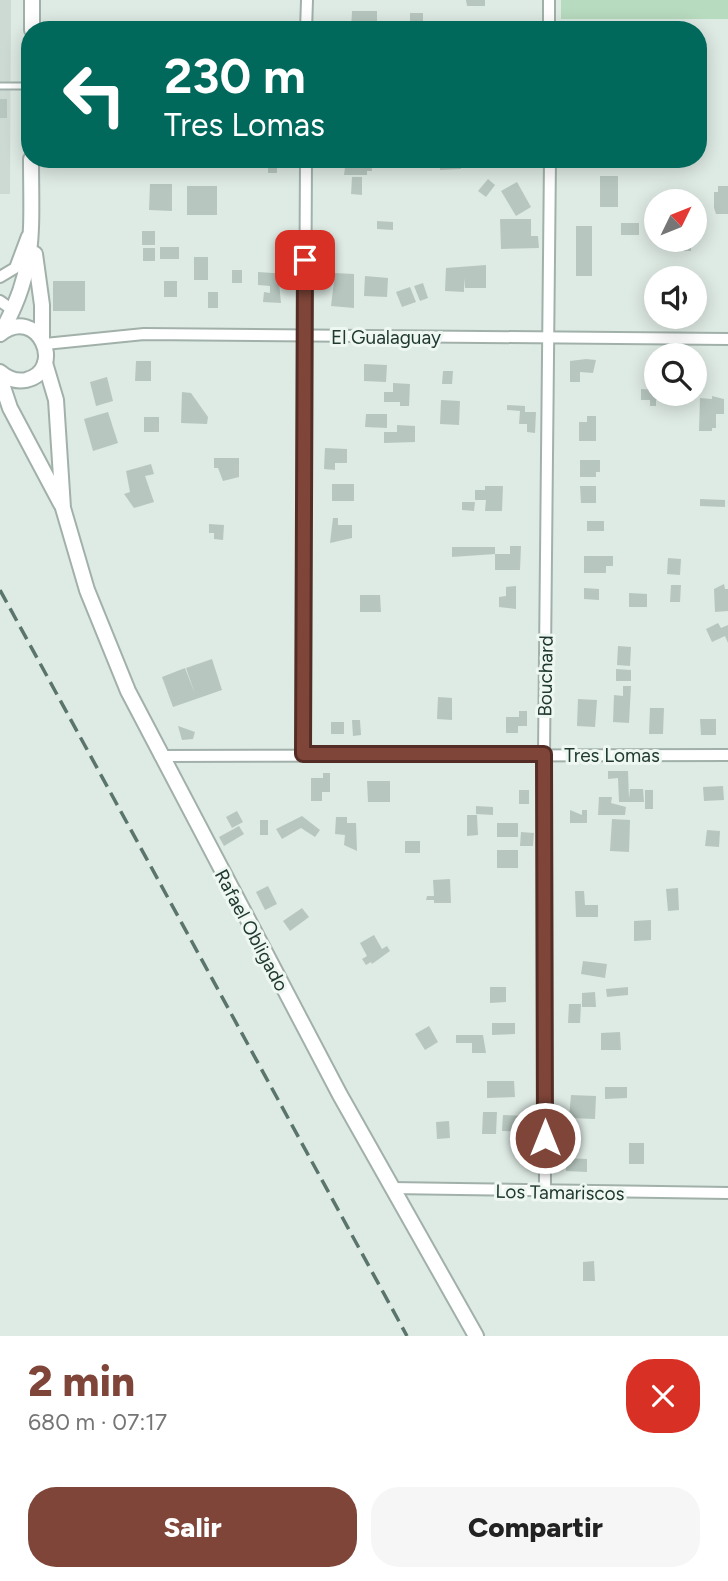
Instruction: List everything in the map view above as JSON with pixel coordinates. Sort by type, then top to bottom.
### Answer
[{"type":"street","points":[[32,0],[32,21]]},
{"type":"street","points":[[306,21],[307,0]]},
{"type":"street","points":[[549,0],[549,21]]},
{"type":"street","points":[[0,334],[14,311],[30,261],[31,168]]},
{"type":"street","points":[[303,754],[306,168]]},
{"type":"street","name":"Bouchard","points":[[545,1192],[544,754],[550,168]]},
{"type":"street","points":[[0,276],[15,268],[31,223]]},
{"type":"street","points":[[31,223],[42,304],[43,342]]},
{"type":"street","points":[[0,301],[14,311]]},
{"type":"street","points":[[0,334],[20,326],[35,331],[43,342]]},
{"type":"street","name":"El Gualaguay","points":[[43,342],[144,334],[728,339]]},
{"type":"street","name":"Rafael Obligado","points":[[43,342],[45,363],[56,400],[63,508]]},
{"type":"street","points":[[0,375],[13,380],[25,380],[37,374],[45,363]]},
{"type":"street","name":"Rafael Obligado","points":[[0,375],[10,408],[63,508],[100,624],[160,756],[391,1188],[476,1336]]},
{"type":"street","name":"Tres Lomas","points":[[160,756],[728,755]]},
{"type":"street","name":"Los Tamariscos","points":[[391,1188],[728,1193]]},
{"type":"lane","points":[[0,86],[21,86]]},
{"type":"shaded area","points":[[0,0],[11,0],[10,194],[0,194]]},
{"type":"green space","points":[[561,0],[728,0],[728,19],[561,19]]},
{"type":"building","points":[[466,0],[485,0],[485,6],[467,6]]},
{"type":"building","points":[[352,11],[377,11],[377,21],[351,21]]},
{"type":"building","points":[[410,13],[423,13],[423,21],[410,21]]},
{"type":"building","points":[[0,99],[7,99],[7,118],[0,118]]},
{"type":"building","points":[[268,168],[277,168],[277,173],[268,173]]},
{"type":"building","points":[[345,168],[372,168],[372,171],[367,171],[367,175],[344,175]]},
{"type":"building","points":[[440,168],[461,168],[461,169]]},
{"type":"building","points":[[600,176],[618,176],[618,207],[600,207]]},
{"type":"building","points":[[352,177],[362,177],[362,195],[351,194]]},
{"type":"building","points":[[488,179],[495,185],[486,197],[478,191]]},
{"type":"building","points":[[517,182],[531,207],[516,216],[501,191]]},
{"type":"building","points":[[150,184],[172,184],[172,211],[149,210]]},
{"type":"building","points":[[187,186],[217,186],[217,215],[187,215]]},
{"type":"building","points":[[718,186],[728,186],[728,214],[716,214],[714,192],[718,192]]},
{"type":"building","points":[[500,219],[531,219],[531,236],[538,236],[539,248],[501,249]]},
{"type":"building","points":[[377,221],[393,222],[393,230],[377,229]]},
{"type":"building","points":[[621,223],[639,223],[639,235],[621,235]]},
{"type":"building","points":[[576,226],[592,226],[592,276],[576,276]]},
{"type":"building","points":[[142,231],[155,231],[155,245],[142,245]]},
{"type":"building","points":[[160,247],[179,247],[179,259],[160,259]]},
{"type":"building","points":[[143,248],[155,248],[155,261],[143,261]]},
{"type":"building","points":[[194,257],[208,257],[208,280],[194,280]]},
{"type":"building","points":[[486,265],[486,288],[465,288],[464,278],[464,292],[445,291],[446,268]]},
{"type":"building","points":[[232,270],[242,270],[242,283],[232,283]]},
{"type":"building","points":[[258,272],[288,274],[288,283],[279,283],[281,303],[263,302],[264,292],[270,293],[270,286],[258,285]]},
{"type":"building","points":[[335,273],[354,274],[354,308],[331,306]]},
{"type":"building","points":[[365,276],[388,278],[387,297],[364,296]]},
{"type":"building","points":[[53,281],[85,281],[85,311],[53,311]]},
{"type":"building","points":[[164,281],[177,281],[177,297],[164,297]]},
{"type":"building","points":[[423,283],[428,298],[420,301],[414,286]]},
{"type":"building","points":[[410,287],[416,302],[402,307],[396,292]]},
{"type":"building","points":[[208,292],[218,292],[218,308],[208,308]]},
{"type":"building","points":[[596,360],[593,373],[580,372],[580,382],[570,382],[570,361]]},
{"type":"building","points":[[136,361],[151,361],[151,381],[135,381]]},
{"type":"building","points":[[364,364],[387,365],[386,382],[364,381]]},
{"type":"building","points":[[443,371],[453,371],[452,384],[442,384]]},
{"type":"building","points":[[107,377],[113,401],[96,406],[90,382]]},
{"type":"building","points":[[393,383],[410,384],[409,406],[400,406],[400,402],[384,402],[384,392],[393,392]]},
{"type":"building","points":[[641,389],[644,389],[644,400],[641,400]]},
{"type":"building","points":[[182,392],[191,393],[208,417],[207,424],[181,423]]},
{"type":"building","points":[[712,396],[724,399],[724,414],[716,414],[716,428],[712,428],[712,431],[699,431],[700,406],[707,406],[707,399],[712,399]]},
{"type":"building","points":[[441,400],[460,401],[459,425],[440,424]]},
{"type":"building","points":[[507,405],[525,406],[525,412],[536,412],[535,433],[527,432],[527,424],[519,424],[520,411],[507,410]]},
{"type":"building","points":[[108,412],[118,443],[93,451],[84,419]]},
{"type":"building","points":[[366,414],[387,414],[387,428],[365,427]]},
{"type":"building","points":[[587,416],[596,416],[596,441],[579,441],[579,422],[587,422]]},
{"type":"building","points":[[144,417],[159,417],[159,432],[144,432]]},
{"type":"building","points":[[397,425],[415,426],[415,442],[384,443],[384,432],[397,432]]},
{"type":"building","points":[[325,448],[347,449],[347,463],[335,463],[335,470],[324,469]]},
{"type":"building","points":[[214,458],[239,458],[239,477],[223,481],[218,468],[214,468]]},
{"type":"building","points":[[580,460],[600,460],[600,472],[596,472],[596,477],[580,477]]},
{"type":"building","points":[[151,464],[154,474],[145,476],[154,502],[134,508],[124,494],[130,492],[126,471]]},
{"type":"building","points":[[332,484],[354,484],[354,501],[332,501]]},
{"type":"building","points":[[485,486],[503,486],[502,511],[485,511],[486,500],[475,500],[475,490],[485,490]]},
{"type":"building","points":[[580,486],[596,486],[596,503],[581,503]]},
{"type":"building","points":[[700,499],[725,500],[725,507],[700,506]]},
{"type":"building","points":[[462,502],[475,502],[474,511],[462,510]]},
{"type":"building","points":[[333,518],[338,518],[338,525],[352,525],[352,538],[330,543]]},
{"type":"building","points":[[587,521],[604,521],[604,531],[587,531]]},
{"type":"building","points":[[209,524],[224,525],[223,540],[214,539],[214,533],[209,533]]},
{"type":"building","points":[[510,546],[521,546],[520,570],[495,570],[495,554],[510,554]]},
{"type":"building","points":[[452,547],[495,547],[495,554],[452,557]]},
{"type":"building","points":[[584,556],[613,556],[613,566],[606,566],[606,573],[584,573]]},
{"type":"building","points":[[668,558],[681,559],[680,575],[667,574]]},
{"type":"building","points":[[724,584],[725,589],[728,589],[728,611],[715,612],[714,589]]},
{"type":"building","points":[[671,585],[681,585],[680,602],[670,602]]},
{"type":"building","points":[[516,586],[516,609],[499,607],[499,597],[506,596],[506,587]]},
{"type":"building","points":[[584,588],[599,589],[599,600],[584,599]]},
{"type":"building","points":[[629,593],[647,594],[647,607],[629,607]]},
{"type":"building","points":[[360,595],[380,595],[381,612],[360,612]]},
{"type":"building","points":[[718,623],[721,628],[728,625],[728,643],[725,636],[712,642],[706,629]]},
{"type":"building","points":[[618,646],[631,647],[630,666],[617,665]]},
{"type":"building","points":[[212,659],[222,690],[173,707],[162,677],[185,668],[195,694],[186,668]]},
{"type":"building","points":[[616,669],[631,670],[631,681],[616,681]]},
{"type":"building","points":[[623,686],[631,686],[629,723],[613,722],[614,695],[623,696]]},
{"type":"building","points":[[438,697],[452,698],[452,720],[437,719]]},
{"type":"building","points":[[578,699],[597,700],[595,727],[577,726]]},
{"type":"building","points":[[650,708],[664,708],[663,734],[649,734]]},
{"type":"building","points":[[519,711],[527,711],[527,726],[518,726],[518,733],[506,733],[506,717],[519,717]]},
{"type":"building","points":[[700,719],[716,719],[716,735],[701,735]]},
{"type":"building","points":[[352,720],[360,720],[361,735],[353,736]]},
{"type":"building","points":[[331,722],[344,722],[344,734],[331,734]]},
{"type":"building","points":[[178,726],[195,732],[193,739],[182,740]]},
{"type":"building","points":[[608,771],[628,771],[629,799],[630,789],[643,789],[644,802],[619,802],[618,778],[608,779]]},
{"type":"building","points":[[323,773],[330,773],[330,792],[322,792],[322,801],[311,801],[311,778],[323,778]]},
{"type":"building","points":[[367,781],[390,781],[390,802],[368,802]]},
{"type":"building","points":[[723,786],[724,800],[704,801],[703,787]]},
{"type":"building","points":[[519,790],[529,790],[529,804],[519,804]]},
{"type":"building","points":[[645,790],[653,790],[653,809],[645,809]]},
{"type":"building","points":[[599,797],[612,797],[611,803],[626,807],[625,815],[598,815]]},
{"type":"building","points":[[476,806],[493,807],[493,815],[476,814]]},
{"type":"building","points":[[570,810],[582,815],[582,810],[587,810],[587,823],[570,823]]},
{"type":"building","points":[[237,811],[243,822],[232,828],[226,817]]},
{"type":"building","points":[[467,815],[477,815],[478,835],[467,836]]},
{"type":"building","points":[[302,816],[320,830],[315,837],[301,828],[282,839],[276,829]]},
{"type":"building","points":[[336,817],[347,817],[347,823],[356,823],[357,851],[344,845],[345,835],[335,834]]},
{"type":"building","points":[[612,819],[630,820],[629,852],[610,851]]},
{"type":"building","points":[[260,820],[268,820],[268,835],[260,835]]},
{"type":"building","points":[[497,823],[518,823],[518,837],[497,837]]},
{"type":"building","points":[[239,826],[244,834],[224,846],[219,837]]},
{"type":"building","points":[[707,830],[720,831],[719,847],[705,846]]},
{"type":"building","points":[[521,832],[534,833],[533,846],[520,846]]},
{"type":"building","points":[[405,841],[420,841],[420,853],[405,853]]},
{"type":"building","points":[[497,850],[518,850],[518,868],[497,868]]},
{"type":"building","points":[[450,879],[451,903],[426,900],[427,896],[434,896],[433,880]]},
{"type":"building","points":[[268,886],[277,904],[265,910],[256,892]]},
{"type":"building","points":[[678,888],[679,910],[668,911],[666,889]]},
{"type":"building","points":[[575,891],[584,891],[585,905],[598,905],[598,917],[576,917]]},
{"type":"building","points":[[302,908],[309,917],[290,931],[283,921]]},
{"type":"building","points":[[651,920],[651,940],[634,941],[634,921]]},
{"type":"building","points":[[374,935],[382,949],[387,946],[390,951],[372,964],[371,962],[366,965],[362,959],[367,956],[360,943]]},
{"type":"building","points":[[583,961],[607,964],[605,978],[581,974]]},
{"type":"building","points":[[490,987],[506,987],[506,1002],[490,1003]]},
{"type":"building","points":[[628,987],[628,995],[607,997],[606,989]]},
{"type":"building","points":[[595,992],[596,1007],[582,1007],[582,993]]},
{"type":"building","points":[[569,1004],[581,1004],[580,1023],[568,1023]]},
{"type":"building","points":[[492,1023],[515,1023],[515,1034],[492,1035]]},
{"type":"building","points":[[429,1026],[438,1042],[425,1050],[415,1034]]},
{"type":"building","points":[[620,1032],[621,1050],[601,1050],[601,1033]]},
{"type":"building","points":[[456,1035],[483,1035],[486,1053],[472,1053],[472,1043],[456,1043]]},
{"type":"building","points":[[487,1081],[514,1081],[515,1097],[487,1098]]},
{"type":"building","points":[[605,1087],[627,1087],[627,1098],[605,1099]]},
{"type":"building","points":[[571,1095],[596,1096],[595,1119],[569,1118]]},
{"type":"building","points":[[483,1112],[497,1112],[496,1134],[482,1134]]},
{"type":"building","points":[[503,1115],[526,1116],[525,1132],[502,1131]]},
{"type":"building","points":[[449,1121],[450,1138],[437,1139],[436,1122]]},
{"type":"building","points":[[629,1143],[644,1143],[644,1164],[629,1164]]},
{"type":"building","points":[[566,1158],[587,1159],[587,1172],[566,1171]]},
{"type":"building","points":[[594,1261],[595,1281],[583,1281],[583,1262]]},
{"type":"railway","points":[[0,590],[407,1336]]},
{"type":"route","points":[[305,260],[303,754],[544,754],[545,1138]]}]
